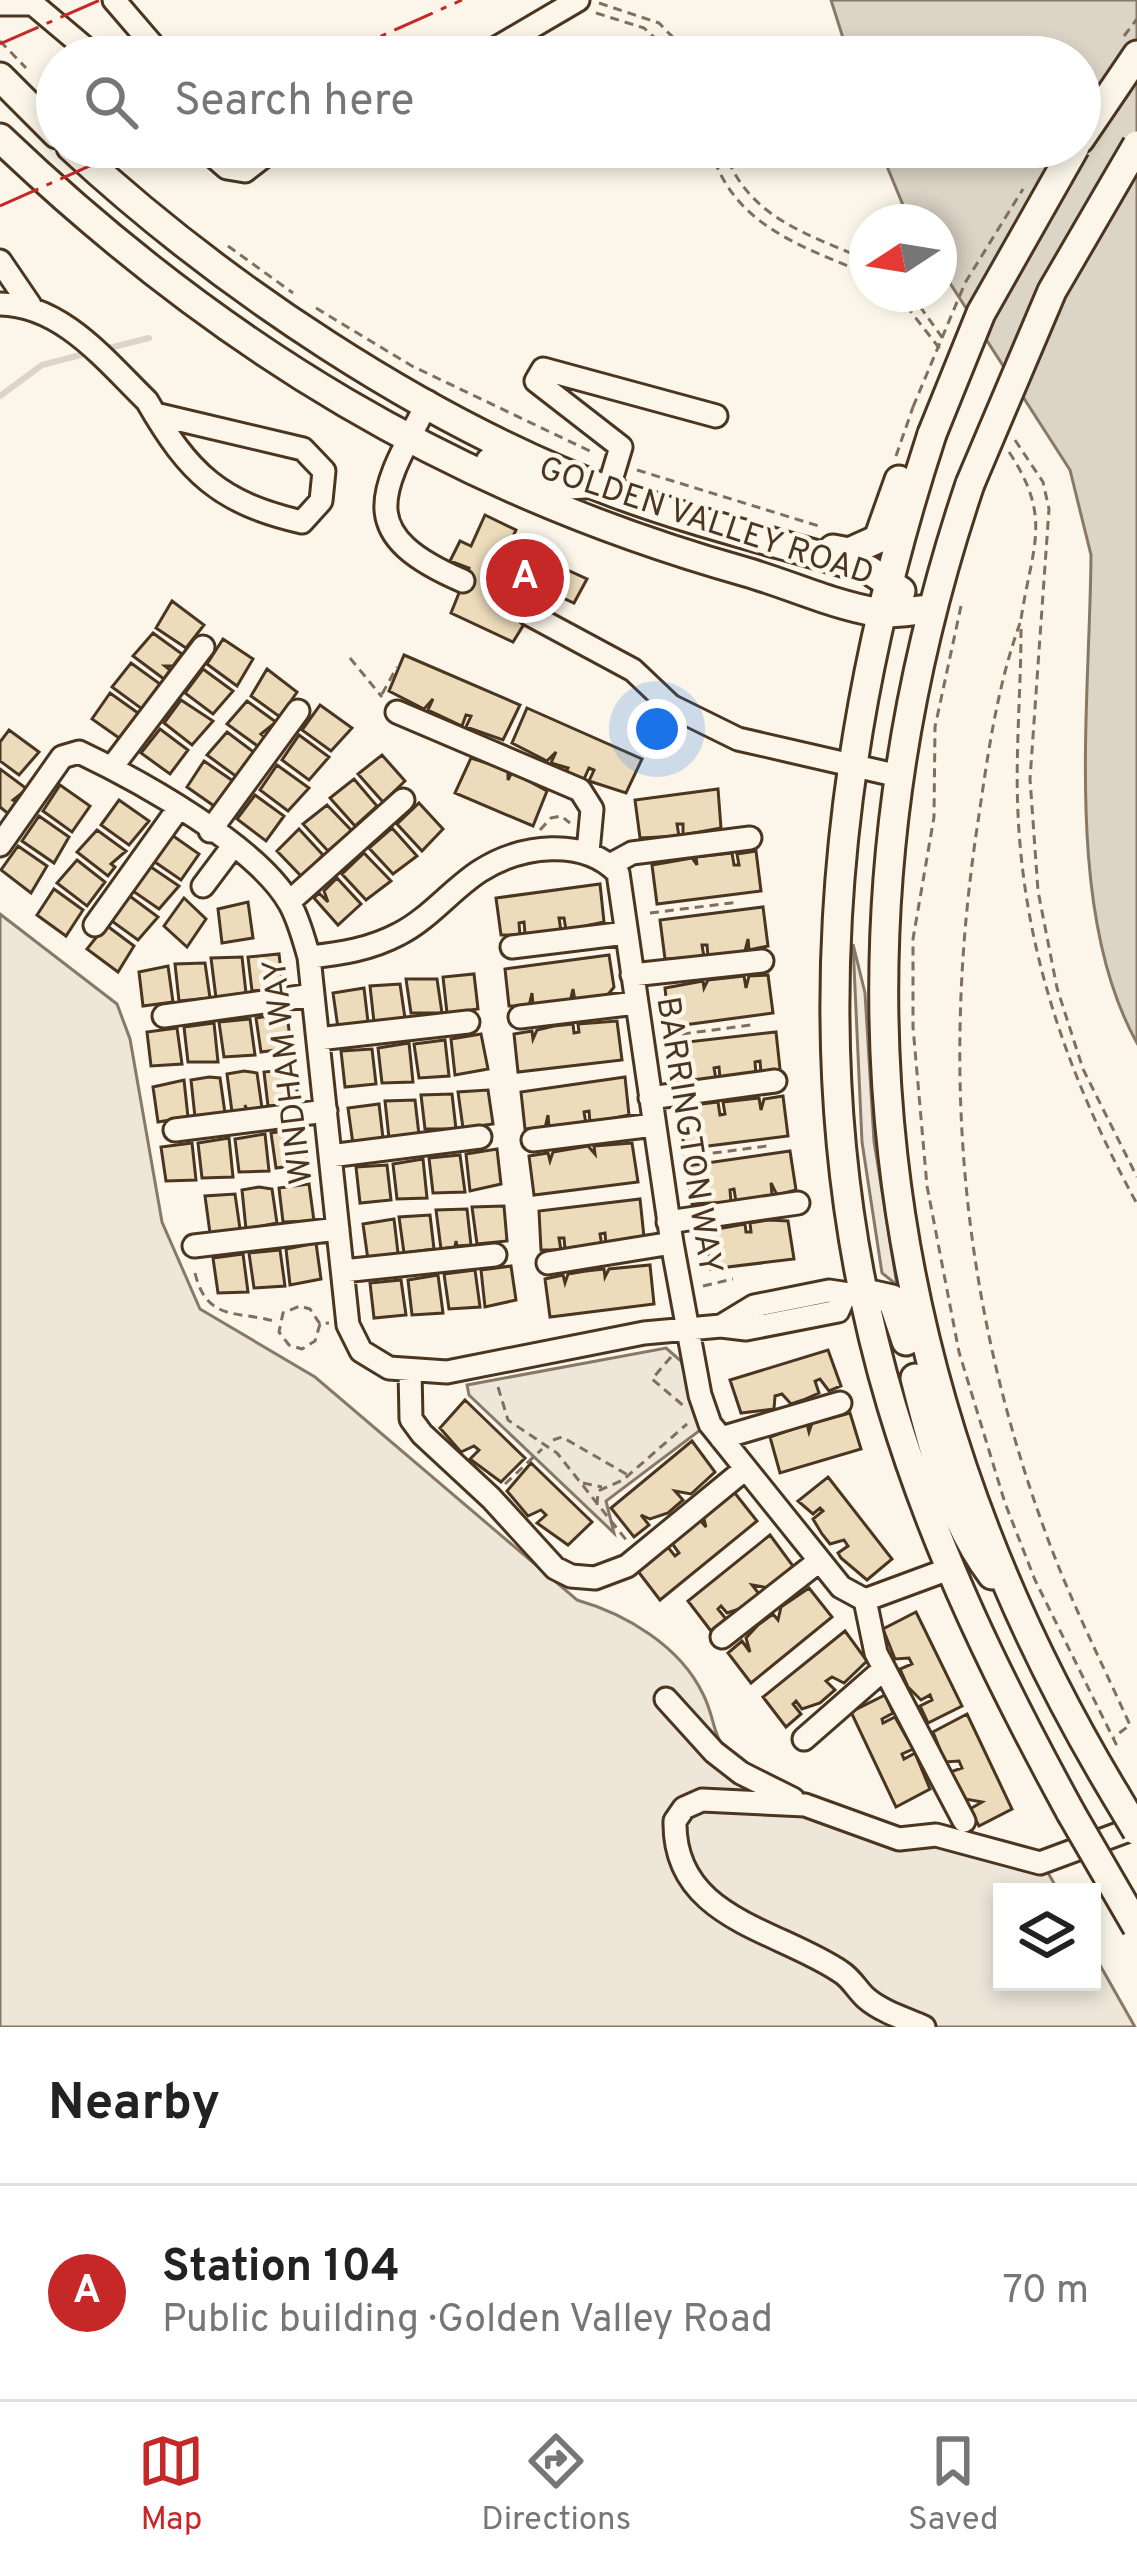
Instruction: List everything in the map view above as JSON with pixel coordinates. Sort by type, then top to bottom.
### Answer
[{"type":"main road","points":[[1101,108],[1137,55]]},
{"type":"main road","points":[[0,77],[36,113]]},
{"type":"main road","name":"GOLDEN VALLEY ROAD","points":[[0,138],[94,226],[209,314],[318,388],[519,496],[615,532],[879,613],[930,609]]},
{"type":"main road","points":[[1137,145],[1052,291],[970,484],[930,609],[899,776],[886,894],[884,1037],[893,1176],[920,1333],[964,1482],[1061,1704],[1137,1829]]},
{"type":"main road","name":"GOLDEN VALLEY ROAD","points":[[97,168],[234,280],[340,353],[428,402],[698,520],[869,570],[930,609]]},
{"type":"main road","name":"GOLDEN VALLEY ROAD","points":[[886,583],[932,434],[981,313],[1063,168]]},
{"type":"main road","points":[[698,520],[849,552],[867,548],[878,539],[907,458],[932,434]]},
{"type":"main road","points":[[458,465],[472,455],[551,485],[606,479]]},
{"type":"main road","points":[[886,583],[850,766],[832,958],[835,1081],[855,1295],[949,1569],[994,1673],[1137,1928]]},
{"type":"main road","points":[[855,1295],[892,1300],[899,1313],[930,1439],[969,1545],[1017,1607]]},
{"type":"street","points":[[114,0],[145,36]]},
{"type":"street","points":[[522,36],[551,12],[581,3]]},
{"type":"street","points":[[0,4],[33,4],[71,36]]},
{"type":"street","points":[[0,261],[30,305],[75,332],[154,414],[181,458],[247,509],[302,522],[321,501],[324,471],[303,449],[154,414]]},
{"type":"street","points":[[0,304],[30,305]]},
{"type":"street","points":[[606,479],[621,447],[536,381],[542,369],[716,416]]},
{"type":"street","points":[[428,402],[384,493],[387,519],[406,553],[463,581]]},
{"type":"street","points":[[529,614],[633,670],[670,706],[738,740],[899,776]]},
{"type":"street","points":[[112,767],[203,647]]},
{"type":"street","points":[[388,702],[580,790],[592,808],[588,852]]},
{"type":"street","points":[[210,830],[298,711]]},
{"type":"street","name":"WINDHAM WAY","points":[[0,845],[62,758],[79,752],[112,767],[255,861],[290,902],[309,957],[348,1325],[362,1351],[389,1367],[410,1370]]},
{"type":"street","points":[[290,902],[403,800]]},
{"type":"street","points":[[94,925],[178,809]]},
{"type":"street","points":[[309,957],[367,948],[402,933],[483,869],[536,850],[588,852],[610,865],[632,853],[750,838]]},
{"type":"street","points":[[203,886],[232,846]]},
{"type":"street","name":"BARRINGTON WAY","points":[[610,865],[618,873],[670,1232],[700,1395],[721,1438],[744,1470],[841,1587],[865,1600]]},
{"type":"street","points":[[512,947],[626,933]]},
{"type":"street","points":[[632,975],[762,961]]},
{"type":"street","points":[[164,1016],[313,995]]},
{"type":"street","points":[[520,1017],[636,1003]]},
{"type":"street","points":[[318,1039],[468,1022]]},
{"type":"street","points":[[650,1097],[776,1082]]},
{"type":"street","points":[[175,1130],[326,1112]]},
{"type":"street","points":[[533,1140],[654,1126]]},
{"type":"street","points":[[330,1156],[480,1137]]},
{"type":"street","points":[[548,1263],[798,1203]]},
{"type":"street","points":[[194,1246],[338,1228]]},
{"type":"street","points":[[343,1271],[495,1255]]},
{"type":"street","points":[[744,1470],[640,1556],[611,1574],[571,1576],[555,1568],[412,1419],[410,1370],[447,1372],[644,1334],[689,1332],[722,1326],[754,1306],[829,1291],[855,1295]]},
{"type":"street","points":[[721,1438],[840,1403]]},
{"type":"street","points":[[722,1636],[820,1561]]},
{"type":"street","points":[[949,1569],[865,1600],[869,1634],[884,1669],[964,1821]]},
{"type":"street","points":[[804,1739],[884,1669]]},
{"type":"street","points":[[666,1699],[741,1773],[805,1805],[899,1839],[936,1834],[1040,1863],[1137,1829]]},
{"type":"street","points":[[805,1805],[702,1800],[684,1808],[675,1821],[680,1861],[695,1887],[718,1909],[842,1972],[874,2004],[924,2027]]},
{"type":"path","points":[[581,3],[634,23],[650,36]]},
{"type":"path","points":[[581,3],[659,23],[672,36]]},
{"type":"path","points":[[0,41],[36,78]]},
{"type":"path","points":[[718,168],[723,183],[759,225],[849,266]]},
{"type":"path","points":[[733,168],[763,211],[849,252]]},
{"type":"path","points":[[224,243],[309,304],[606,479],[842,532]]},
{"type":"path","points":[[911,312],[939,348]]},
{"type":"path","points":[[924,312],[943,340]]},
{"type":"path","points":[[1009,432],[1043,482],[1049,509],[1030,779],[1044,932],[1083,1069],[1137,1177]]},
{"type":"path","points":[[1003,444],[1029,482],[1037,513],[1021,622],[1017,790],[1031,925],[1067,1058],[1137,1204]]},
{"type":"path","points":[[963,598],[935,727],[934,817],[913,939],[914,1027],[927,1186],[940,1269],[982,1435],[1035,1580],[1121,1754]]},
{"type":"path","points":[[1021,622],[998,687],[959,949],[959,1117],[973,1247],[1004,1400],[1046,1533],[1130,1725],[1113,1738]]},
{"type":"path","points":[[350,658],[388,702]]},
{"type":"path","points":[[388,702],[397,667]]},
{"type":"path","points":[[540,830],[551,818],[562,816],[571,824]]},
{"type":"path","points":[[650,914],[739,902]]},
{"type":"path","points":[[667,1036],[751,1025]]},
{"type":"path","points":[[683,1157],[766,1146]]},
{"type":"path","points":[[195,1273],[211,1308],[225,1316],[251,1313],[279,1322]]},
{"type":"path","points":[[703,1286],[733,1280]]},
{"type":"path","points":[[300,1306],[310,1309],[320,1324],[315,1341],[302,1349],[284,1341],[279,1322],[283,1312],[300,1306]]},
{"type":"path","points":[[320,1324],[331,1322]]},
{"type":"path","points":[[671,1357],[652,1379],[686,1406]]},
{"type":"path","points":[[498,1387],[508,1420],[543,1440],[562,1437],[585,1447],[628,1475]]},
{"type":"path","points":[[583,1483],[603,1487],[628,1475],[692,1420]]},
{"type":"path","points":[[491,1498],[543,1448],[543,1440]]},
{"type":"path","points":[[553,1440],[553,1449],[640,1556]]},
{"type":"path","points":[[543,1448],[553,1449]]},
{"type":"path","points":[[598,1507],[603,1487]]},
{"type":"shaded area","points":[[831,0],[1137,0],[1137,1043],[1114,990],[1098,932],[1090,870],[1086,740],[1091,555],[1070,470],[957,294],[957,204],[903,204],[888,168],[1101,168],[1101,36],[842,36]]},
{"type":"shaded area","points":[[0,914],[117,1004],[130,1039],[162,1222],[200,1309],[315,1377],[577,1600],[632,1623],[666,1647],[693,1677],[721,1744],[735,1761],[888,1831],[1039,1857],[1054,1883],[993,1883],[993,1991],[1101,1991],[1101,1967],[1135,2027],[0,2027]]},
{"type":"shaded area","points":[[853,944],[865,993],[874,1141],[897,1285],[882,1273],[862,1142]]},
{"type":"shaded area","points":[[666,1348],[681,1361],[703,1428],[606,1501],[614,1533],[469,1395],[467,1385]]},
{"type":"building","points":[[485,515],[516,530],[510,543],[523,551],[513,573],[521,577],[532,554],[587,579],[574,603],[545,590],[513,642],[451,613],[469,568],[450,561],[460,541],[471,546]]},
{"type":"building","points":[[172,601],[204,625],[186,648],[156,628]]},
{"type":"building","points":[[153,633],[182,654],[173,666],[165,666],[170,670],[164,679],[133,656]]},
{"type":"building","points":[[223,639],[253,659],[237,686],[207,664]]},
{"type":"building","points":[[404,655],[520,705],[503,740],[466,727],[471,716],[466,715],[462,726],[428,710],[433,699],[424,709],[389,691]]},
{"type":"building","points":[[131,663],[160,684],[142,709],[112,687]]},
{"type":"building","points":[[203,669],[233,691],[213,714],[185,693]]},
{"type":"building","points":[[267,669],[297,692],[280,717],[251,696]]},
{"type":"building","points":[[110,693],[138,713],[122,740],[92,719]]},
{"type":"building","points":[[181,700],[213,721],[192,745],[164,723]]},
{"type":"building","points":[[247,701],[276,722],[261,734],[266,738],[259,747],[227,724]]},
{"type":"building","points":[[320,705],[352,728],[331,751],[302,730]]},
{"type":"building","points":[[527,708],[642,759],[626,793],[589,781],[594,770],[589,768],[584,779],[566,772],[568,768],[551,763],[556,752],[547,761],[512,743]]},
{"type":"building","points":[[160,729],[188,750],[170,774],[141,753]]},
{"type":"building","points":[[9,730],[39,752],[19,775],[0,761],[0,742]]},
{"type":"building","points":[[227,732],[255,753],[237,777],[207,755]]},
{"type":"building","points":[[299,735],[329,757],[309,780],[282,760]]},
{"type":"building","points":[[382,755],[405,781],[383,802],[358,774]]},
{"type":"building","points":[[471,758],[508,770],[508,780],[512,772],[547,791],[533,826],[455,793]]},
{"type":"building","points":[[204,761],[233,781],[217,808],[187,787]]},
{"type":"building","points":[[277,765],[309,788],[288,811],[260,790]]},
{"type":"building","points":[[0,769],[27,789],[13,800],[18,803],[10,815],[0,807]]},
{"type":"building","points":[[354,779],[377,806],[355,826],[330,798]]},
{"type":"building","points":[[60,785],[90,806],[72,832],[43,811]]},
{"type":"building","points":[[718,789],[721,828],[683,835],[683,824],[677,824],[679,836],[640,838],[635,800]]},
{"type":"building","points":[[255,795],[284,816],[266,841],[237,819]]},
{"type":"building","points":[[119,800],[149,821],[129,845],[101,825]]},
{"type":"building","points":[[419,803],[443,829],[422,851],[397,824]]},
{"type":"building","points":[[327,805],[352,831],[328,851],[303,824]]},
{"type":"building","points":[[39,816],[69,837],[54,863],[22,841]]},
{"type":"building","points":[[392,828],[417,856],[393,874],[369,848]]},
{"type":"building","points":[[299,829],[323,855],[302,877],[277,851]]},
{"type":"building","points":[[97,830],[126,851],[111,864],[115,867],[108,876],[77,852]]},
{"type":"building","points":[[169,833],[199,854],[181,880],[152,860]]},
{"type":"building","points":[[18,846],[47,866],[31,893],[1,870]]},
{"type":"building","points":[[756,851],[761,891],[657,904],[652,865],[692,858],[697,865],[696,857],[732,853],[734,865],[739,865],[737,854]]},
{"type":"building","points":[[364,853],[391,881],[366,900],[342,874]]},
{"type":"building","points":[[77,860],[105,882],[87,906],[57,883]]},
{"type":"building","points":[[148,865],[179,886],[159,909],[130,889]]},
{"type":"building","points":[[337,878],[361,904],[338,925],[314,898],[319,893],[328,902],[324,891]]},
{"type":"building","points":[[600,884],[604,922],[566,930],[564,918],[559,918],[561,931],[525,934],[524,922],[519,923],[520,935],[501,935],[496,898]]},
{"type":"building","points":[[54,889],[83,910],[66,936],[37,915]]},
{"type":"building","points":[[127,894],[158,917],[138,940],[109,919]]},
{"type":"building","points":[[184,898],[206,919],[187,947],[164,926]]},
{"type":"building","points":[[248,902],[253,938],[222,943],[218,909]]},
{"type":"building","points":[[763,907],[768,946],[749,950],[748,939],[745,951],[708,957],[707,945],[702,945],[704,957],[665,959],[660,920]]},
{"type":"building","points":[[106,925],[134,946],[118,972],[87,949]]},
{"type":"building","points":[[279,954],[283,989],[252,991],[248,957]]},
{"type":"building","points":[[609,955],[614,987],[606,997],[575,1001],[573,989],[570,1002],[533,1005],[532,993],[529,1006],[509,1006],[505,969]]},
{"type":"building","points":[[242,957],[246,993],[216,998],[211,958]]},
{"type":"building","points":[[205,963],[210,998],[179,1001],[175,964]]},
{"type":"building","points":[[168,966],[173,1002],[143,1006],[139,972]]},
{"type":"building","points":[[474,974],[478,1009],[447,1013],[443,977]]},
{"type":"building","points":[[768,975],[773,1013],[669,1027],[665,988],[703,981],[704,988],[708,980],[744,976],[746,988],[749,976]]},
{"type":"building","points":[[406,979],[437,979],[442,1013],[411,1013]]},
{"type":"building","points":[[400,984],[405,1018],[374,1022],[370,986]]},
{"type":"building","points":[[364,988],[368,1022],[338,1028],[333,993]]},
{"type":"building","points":[[287,1013],[291,1048],[261,1052],[256,1018]]},
{"type":"building","points":[[250,1019],[255,1055],[224,1057],[219,1022]]},
{"type":"building","points":[[617,1021],[622,1060],[518,1072],[514,1034],[532,1031],[533,1039],[537,1030],[554,1026],[573,1024],[574,1033],[579,1032],[578,1024]]},
{"type":"building","points":[[214,1023],[218,1062],[188,1062],[184,1027]]},
{"type":"building","points":[[177,1028],[182,1064],[151,1066],[147,1032]]},
{"type":"building","points":[[776,1032],[780,1069],[761,1073],[760,1061],[755,1062],[756,1074],[739,1077],[720,1079],[719,1067],[714,1068],[716,1079],[684,1083],[674,1076],[670,1044]]},
{"type":"building","points":[[481,1034],[488,1069],[455,1075],[451,1039]]},
{"type":"building","points":[[445,1040],[449,1076],[419,1078],[414,1044]]},
{"type":"building","points":[[409,1043],[413,1082],[382,1083],[378,1048]]},
{"type":"building","points":[[372,1049],[376,1084],[345,1087],[341,1051]]},
{"type":"building","points":[[294,1069],[299,1105],[268,1106],[264,1072]]},
{"type":"building","points":[[257,1073],[262,1108],[247,1110],[245,1105],[246,1110],[232,1112],[227,1074]]},
{"type":"building","points":[[625,1077],[629,1115],[590,1123],[589,1111],[584,1112],[586,1124],[549,1127],[548,1115],[545,1128],[525,1129],[521,1092]]},
{"type":"building","points":[[220,1078],[225,1113],[195,1117],[191,1080]]},
{"type":"building","points":[[184,1080],[188,1117],[158,1122],[153,1087]]},
{"type":"building","points":[[488,1090],[493,1124],[463,1128],[458,1092]]},
{"type":"building","points":[[452,1094],[456,1129],[425,1129],[421,1095]]},
{"type":"building","points":[[783,1096],[788,1136],[684,1149],[680,1110],[685,1106],[718,1102],[720,1115],[725,1114],[723,1102],[759,1098],[761,1110],[764,1099]]},
{"type":"building","points":[[415,1100],[419,1135],[389,1138],[385,1101]]},
{"type":"building","points":[[379,1104],[383,1138],[353,1144],[348,1108]]},
{"type":"building","points":[[301,1128],[307,1164],[276,1168],[271,1133]]},
{"type":"building","points":[[265,1134],[269,1171],[239,1172],[235,1139]]},
{"type":"building","points":[[229,1138],[233,1177],[202,1178],[198,1143]]},
{"type":"building","points":[[192,1143],[196,1180],[166,1181],[161,1147]]},
{"type":"building","points":[[632,1143],[638,1182],[534,1195],[529,1156],[548,1153],[550,1161],[553,1152],[588,1146],[595,1154],[594,1146]]},
{"type":"building","points":[[497,1149],[501,1184],[470,1191],[466,1154]]},
{"type":"building","points":[[790,1151],[796,1190],[777,1195],[771,1183],[772,1195],[736,1202],[734,1189],[730,1190],[731,1202],[692,1204],[686,1166]]},
{"type":"building","points":[[460,1155],[465,1192],[433,1193],[429,1158]]},
{"type":"building","points":[[423,1159],[427,1198],[397,1199],[393,1164]]},
{"type":"building","points":[[387,1165],[391,1200],[360,1203],[356,1167]]},
{"type":"building","points":[[309,1184],[314,1221],[283,1222],[279,1188]]},
{"type":"building","points":[[272,1189],[277,1223],[246,1229],[242,1190]]},
{"type":"building","points":[[235,1194],[240,1229],[210,1233],[205,1196]]},
{"type":"building","points":[[640,1199],[644,1237],[606,1246],[605,1233],[600,1234],[602,1246],[582,1249],[565,1249],[564,1238],[559,1238],[561,1250],[541,1250],[539,1211]]},
{"type":"building","points":[[504,1206],[507,1241],[477,1244],[472,1207]]},
{"type":"building","points":[[467,1209],[471,1245],[457,1246],[456,1241],[455,1247],[441,1249],[436,1210]]},
{"type":"building","points":[[430,1215],[434,1249],[404,1253],[399,1217]]},
{"type":"building","points":[[394,1219],[398,1253],[368,1260],[363,1224]]},
{"type":"building","points":[[788,1221],[794,1259],[711,1269],[706,1231],[745,1224],[746,1232],[751,1232],[750,1223]]},
{"type":"building","points":[[316,1243],[321,1279],[290,1285],[286,1249]]},
{"type":"building","points":[[280,1250],[285,1286],[254,1288],[249,1253]]},
{"type":"building","points":[[243,1254],[248,1292],[218,1293],[213,1258]]},
{"type":"building","points":[[650,1265],[654,1304],[550,1317],[545,1279],[563,1275],[565,1283],[568,1274],[604,1269],[605,1277],[609,1269]]},
{"type":"building","points":[[511,1266],[516,1300],[485,1307],[481,1270]]},
{"type":"building","points":[[475,1270],[480,1307],[449,1309],[444,1274]]},
{"type":"building","points":[[438,1275],[443,1313],[412,1315],[408,1280]]},
{"type":"building","points":[[401,1280],[406,1315],[374,1318],[370,1283]]},
{"type":"building","points":[[828,1350],[841,1386],[829,1391],[820,1379],[815,1381],[819,1393],[803,1400],[791,1404],[782,1394],[775,1396],[774,1409],[741,1413],[730,1380]]},
{"type":"building","points":[[465,1400],[525,1458],[501,1482],[470,1459],[479,1450],[474,1446],[461,1452],[440,1428]]},
{"type":"building","points":[[850,1413],[861,1449],[780,1473],[770,1437],[807,1424],[809,1432],[812,1423]]},
{"type":"building","points":[[692,1441],[715,1472],[691,1494],[675,1491],[683,1500],[668,1513],[650,1519],[641,1515],[649,1525],[634,1537],[611,1508]]},
{"type":"building","points":[[531,1463],[592,1522],[568,1545],[537,1523],[546,1515],[541,1510],[528,1516],[507,1491]]},
{"type":"building","points":[[828,1477],[892,1559],[867,1580],[838,1553],[848,1546],[844,1540],[830,1544],[822,1534],[813,1519],[823,1511],[820,1508],[813,1514],[798,1501]]},
{"type":"building","points":[[734,1492],[757,1521],[660,1600],[637,1570],[667,1546],[675,1556],[679,1553],[671,1542],[698,1518],[706,1527],[703,1515]]},
{"type":"building","points":[[770,1535],[793,1566],[769,1588],[752,1585],[760,1595],[745,1607],[727,1613],[721,1606],[718,1609],[726,1619],[711,1631],[688,1601]]},
{"type":"building","points":[[809,1588],[832,1617],[751,1683],[728,1653],[742,1641],[750,1652],[746,1638],[773,1614],[778,1620],[781,1607]]},
{"type":"building","points":[[916,1612],[962,1706],[928,1723],[920,1706],[932,1700],[930,1695],[921,1700],[908,1687],[900,1669],[912,1664],[909,1658],[895,1659],[883,1629]]},
{"type":"building","points":[[845,1631],[867,1661],[844,1683],[832,1677],[826,1681],[835,1690],[820,1703],[802,1709],[796,1701],[793,1704],[801,1714],[786,1727],[763,1697]]},
{"type":"building","points":[[885,1695],[893,1713],[883,1723],[895,1717],[913,1749],[902,1754],[904,1759],[915,1753],[930,1789],[896,1807],[851,1712]]},
{"type":"building","points":[[967,1714],[1012,1809],[979,1826],[970,1809],[982,1802],[965,1799],[950,1772],[962,1768],[959,1761],[945,1762],[933,1732]]},
{"type":"waterway","points":[[105,349],[149,338]]},
{"type":"waterway","points":[[0,396],[42,365],[92,352]]},
{"type":"power","points":[[0,44],[100,0]]},
{"type":"power","points":[[381,36],[462,0]]},
{"type":"power","points":[[0,206],[85,168]]},
{"type":"place","name":"Station 104","points":[[525,578]]}]
